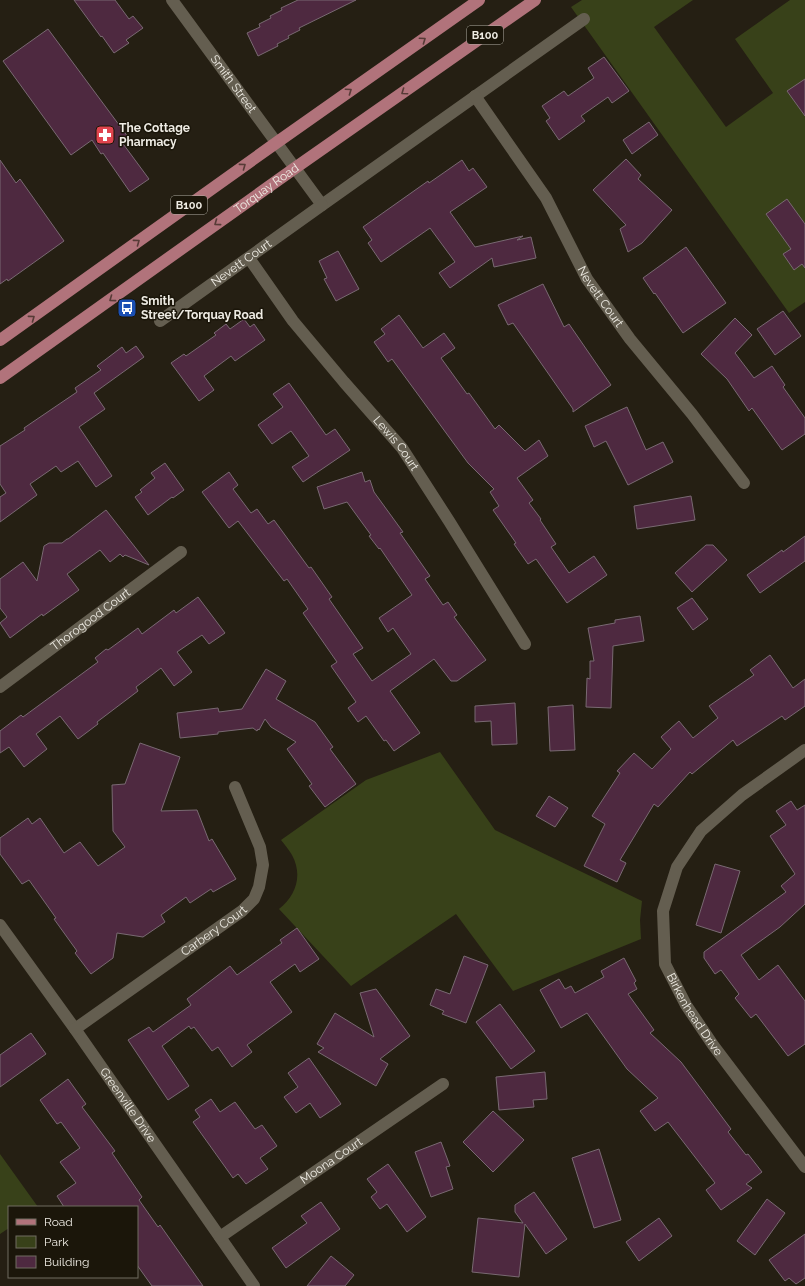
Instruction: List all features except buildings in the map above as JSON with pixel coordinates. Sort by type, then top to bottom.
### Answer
[{"type":"main road","name":"B100","points":[[0,340],[479,0]]},
{"type":"main road","name":"Torquay Road","points":[[0,378],[295,168],[535,0]]},
{"type":"street","name":"Smith Street","points":[[172,0],[295,168]]},
{"type":"street","name":"Nevett Court","points":[[160,321],[584,19]]},
{"type":"street","name":"Nevett Court","points":[[475,96],[546,198],[587,278],[630,339],[692,414],[744,484]]},
{"type":"street","points":[[295,168],[322,205]]},
{"type":"street","name":"Lewis Court","points":[[249,258],[293,321],[402,448],[449,521],[524,644]]},
{"type":"street","name":"Thorogood Court","points":[[0,687],[181,552]]},
{"type":"street","name":"Birkenhead Drive","points":[[805,750],[742,795],[701,831],[677,867],[663,911],[666,964],[686,1006],[713,1045],[805,1166]]},
{"type":"street","name":"Carbery Court","points":[[75,1029],[242,911],[254,899],[263,866],[260,847],[235,787]]},
{"type":"street","name":"Greenville Drive","points":[[0,925],[75,1029],[254,1286]]},
{"type":"street","name":"Moona Court","points":[[220,1237],[443,1084]]},
{"type":"green space","points":[[582,0],[693,0],[654,27],[726,127],[773,93],[735,39],[790,0],[805,0],[805,79],[788,92],[805,116],[805,302],[789,313],[571,7]]},
{"type":"green space","points":[[440,752],[495,830],[642,901],[640,920],[641,939],[513,991],[456,914],[351,986],[279,909],[290,898],[296,885],[297,877],[297,870],[291,853],[281,840],[366,780]]},
{"type":"green space","points":[[0,1154],[37,1206],[8,1206],[8,1229],[0,1234]]},
{"type":"place","name":"The Cottage Pharmacy","points":[[105,135]]},
{"type":"place","name":"Smith Street/Torquay Road","points":[[127,308]]}]
